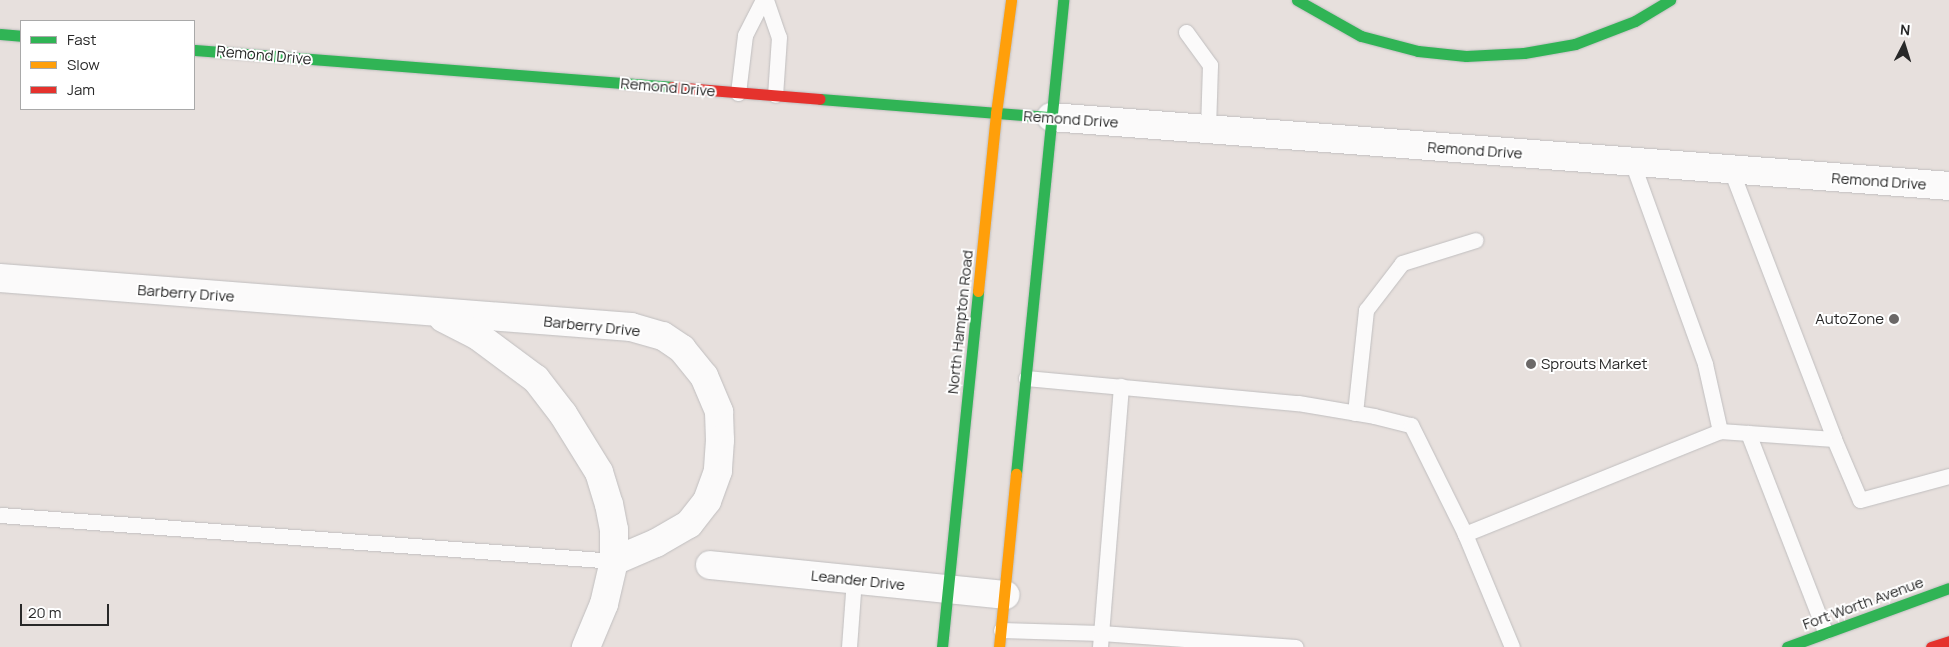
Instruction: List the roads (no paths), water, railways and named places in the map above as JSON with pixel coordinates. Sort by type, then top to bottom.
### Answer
[{"type":"main road","name":"North Hampton Road","points":[[942,647],[996,113],[1011,0]]},
{"type":"main road","points":[[1000,647],[1063,0]]},
{"type":"main road","points":[[1297,0],[1361,36],[1418,51],[1466,56],[1524,53],[1575,44],[1635,21],[1670,0]]},
{"type":"main road","points":[[0,34],[20,36]]},
{"type":"main road","name":"Remond Drive","points":[[195,50],[1051,117]]},
{"type":"main road","name":"Fort Worth Avenue","points":[[1787,647],[1949,588]]},
{"type":"main road","points":[[1825,632],[1831,647]]},
{"type":"main road","points":[[1931,647],[1949,641]]},
{"type":"street","name":"Remond Drive","points":[[1051,117],[1949,186]]},
{"type":"street","name":"Barberry Drive","points":[[0,278],[632,327],[663,336],[682,349],[704,376],[719,412],[718,471],[707,501],[689,524],[656,543],[614,561],[614,530],[599,472],[563,414],[536,379],[504,353],[478,336],[431,312]]},
{"type":"street","points":[[586,647],[604,604],[614,561]]},
{"type":"street","name":"Leander Drive","points":[[710,565],[1005,595]]},
{"type":"lane","points":[[738,93],[745,35],[765,0]]},
{"type":"lane","points":[[765,0],[779,37],[775,95]]},
{"type":"lane","points":[[1186,32],[1210,65],[1208,129]]},
{"type":"lane","points":[[1632,162],[1706,364],[1720,431]]},
{"type":"lane","points":[[1731,170],[1834,439],[1860,500],[1949,476]]},
{"type":"lane","points":[[1355,412],[1366,310],[1402,263],[1476,240]]},
{"type":"lane","points":[[1026,378],[1298,403],[1355,412],[1411,425],[1465,534],[1512,647]]},
{"type":"lane","points":[[1100,640],[1121,386]]},
{"type":"lane","points":[[1465,534],[1720,431],[1834,439]]},
{"type":"lane","points":[[1748,433],[1825,632]]},
{"type":"lane","points":[[0,515],[614,561]]},
{"type":"lane","points":[[849,647],[854,579]]},
{"type":"lane","points":[[1001,630],[1100,640],[1295,647]]},
{"type":"place","name":"AutoZone","points":[[1894,319]]},
{"type":"place","name":"Sprouts Market","points":[[1531,364]]}]
